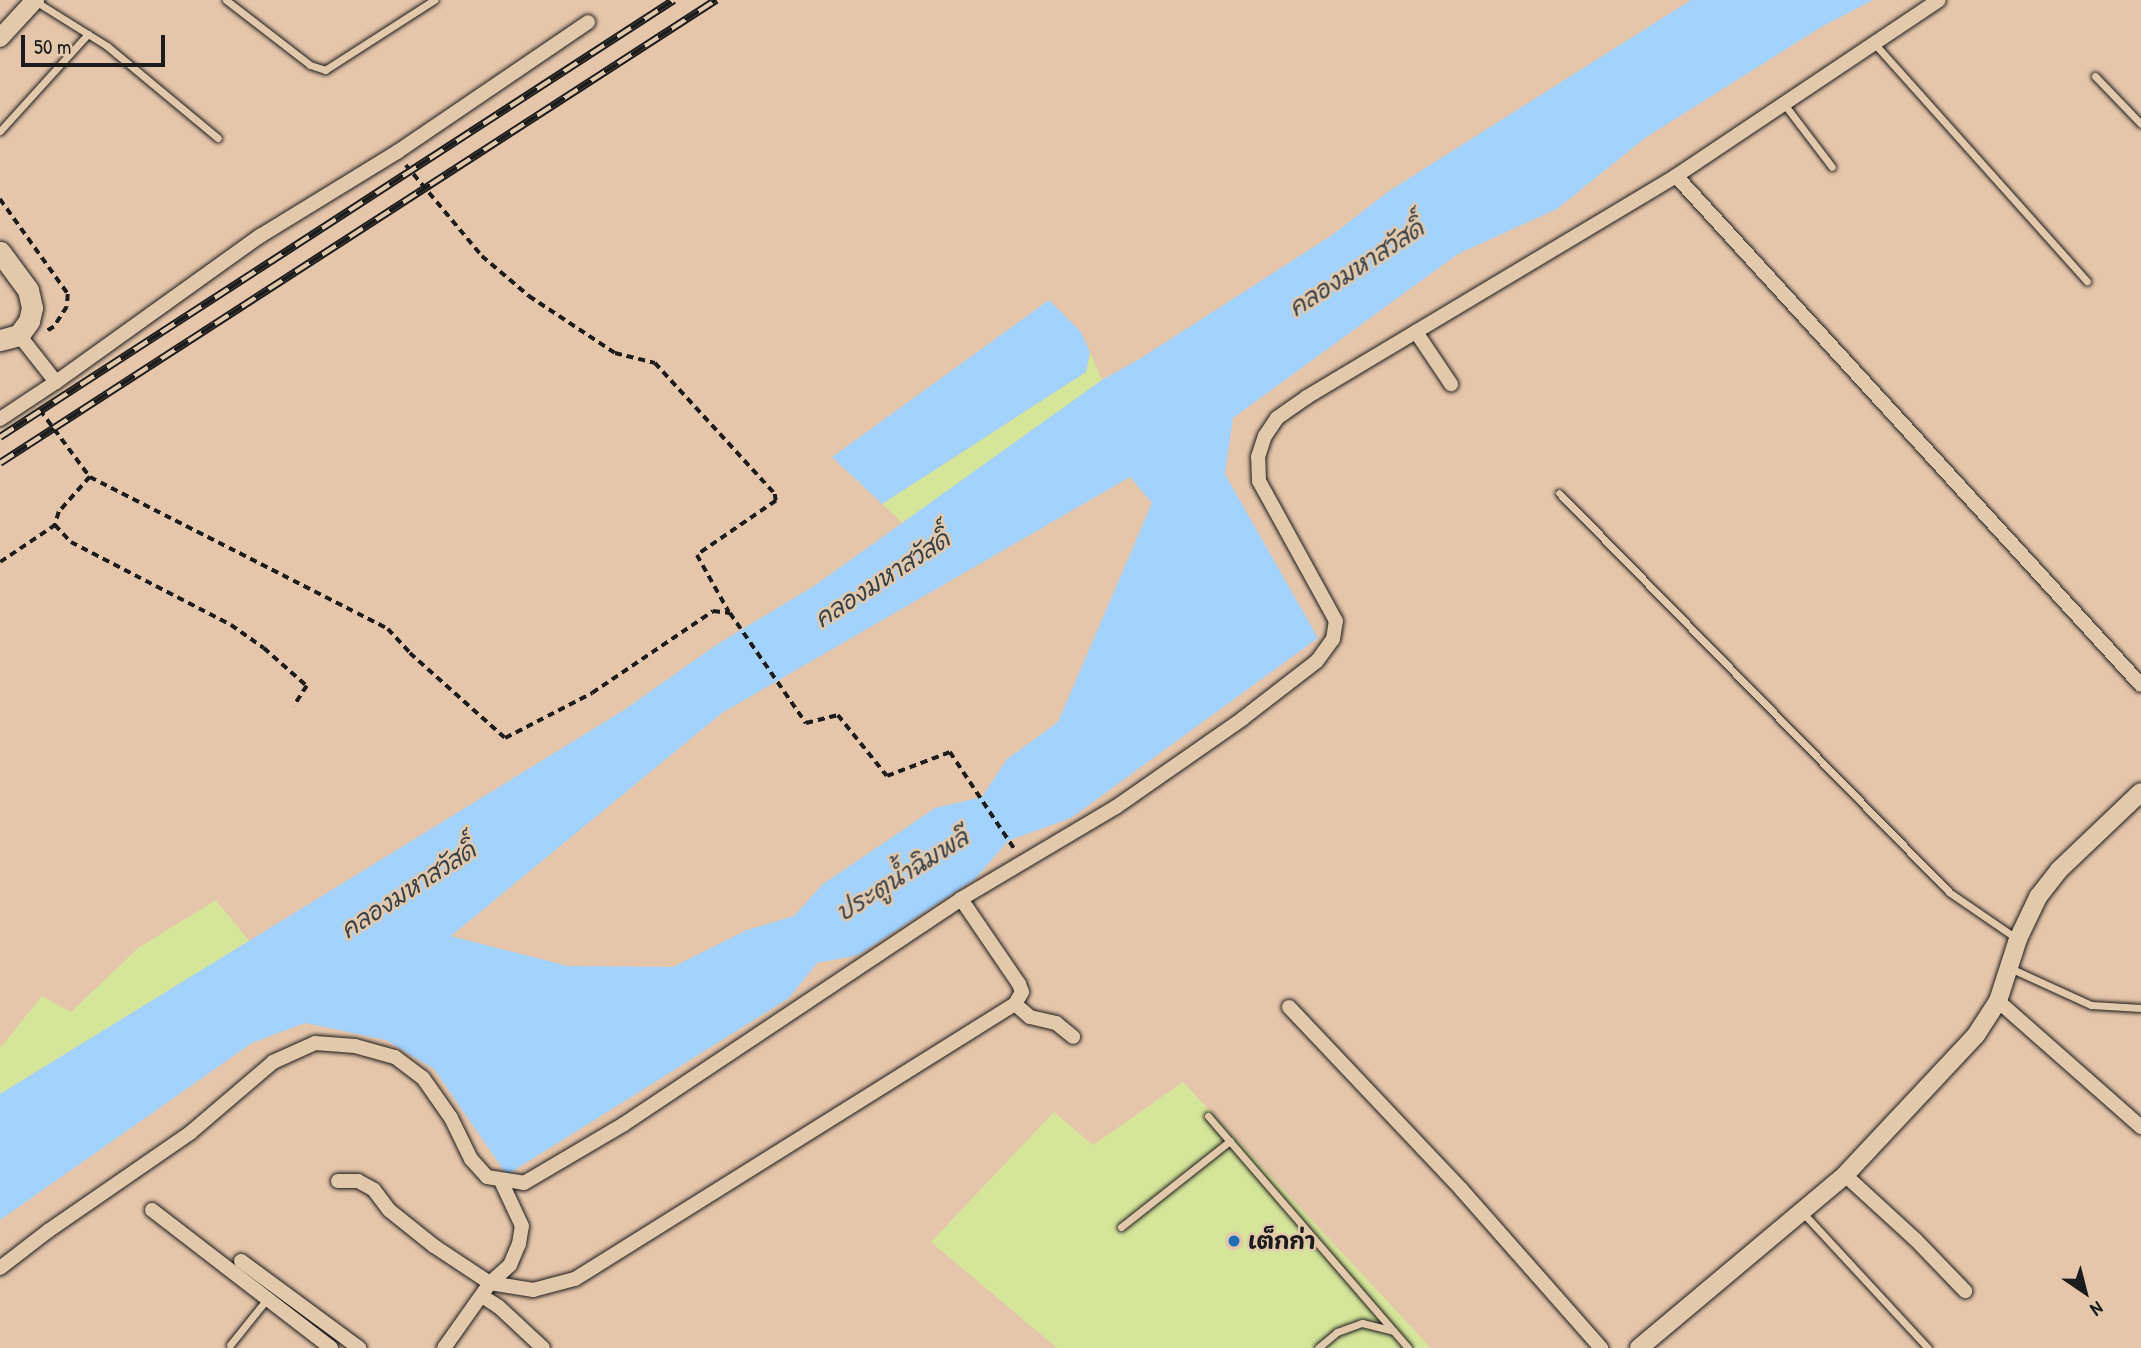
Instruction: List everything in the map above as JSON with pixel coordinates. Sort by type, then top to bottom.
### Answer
[{"type":"main road","points":[[0,252],[28,290],[32,308],[29,321],[10,337]]},
{"type":"street","points":[[0,38],[35,0]]},
{"type":"street","points":[[0,1268],[48,1231],[190,1133],[272,1062],[315,1043],[355,1046],[395,1057],[423,1079],[451,1118],[471,1159],[487,1177],[523,1184],[624,1124],[961,899],[1116,807],[1242,719],[1317,661],[1333,639],[1336,621],[1259,481],[1258,457],[1265,436],[1277,418],[1307,397],[1676,176],[1872,42],[1939,0]]},
{"type":"street","points":[[0,419],[32,400],[260,236],[397,152],[589,22]]},
{"type":"street","points":[[1676,176],[2141,685]]},
{"type":"street","points":[[1416,332],[1451,384]]},
{"type":"street","points":[[10,337],[56,382]]},
{"type":"street","points":[[1639,1348],[1845,1175],[1976,1035],[1998,1001],[2018,939],[2038,897],[2059,870],[2141,792]]},
{"type":"street","points":[[338,1181],[358,1181],[374,1190],[389,1210],[434,1246],[490,1283],[533,1290],[575,1279],[1015,1004],[1022,992],[1019,984],[961,899]]},
{"type":"street","points":[[1998,1001],[2141,1127]]},
{"type":"street","points":[[1015,1004],[1030,1017],[1056,1023],[1073,1037]]},
{"type":"street","points":[[1289,1007],[1461,1189],[1601,1348]]},
{"type":"street","points":[[1845,1175],[1916,1240],[1965,1291]]},
{"type":"street","points":[[444,1348],[490,1283],[510,1265],[519,1244],[522,1226],[501,1181]]},
{"type":"street","points":[[152,1210],[331,1348]]},
{"type":"street","points":[[241,1261],[359,1348]]},
{"type":"street","points":[[482,1296],[543,1348]]},
{"type":"lane","points":[[35,0],[107,46],[218,138]]},
{"type":"lane","points":[[226,0],[310,65],[325,70],[434,0]]},
{"type":"lane","points":[[0,131],[88,34]]},
{"type":"lane","points":[[1872,42],[2087,281]]},
{"type":"lane","points":[[2095,76],[2141,124]]},
{"type":"lane","points":[[1784,104],[1832,167]]},
{"type":"lane","points":[[1559,493],[1949,892],[2018,939]]},
{"type":"lane","points":[[2010,968],[2091,1005],[2141,1008]]},
{"type":"lane","points":[[1208,1116],[1408,1348]]},
{"type":"lane","points":[[1121,1227],[1230,1141]]},
{"type":"lane","points":[[1803,1212],[1928,1348]]},
{"type":"lane","points":[[230,1345],[267,1298]]},
{"type":"lane","points":[[1318,1348],[1337,1332],[1362,1323],[1393,1331]]},
{"type":"path","points":[[397,152],[436,204],[482,256],[530,296],[615,353],[655,363],[775,494],[776,501],[697,555],[737,625],[806,723],[838,715],[887,776],[950,752],[1013,848]]},
{"type":"path","points":[[32,400],[90,477],[388,629],[410,653],[505,738],[592,693],[713,611],[730,613]]},
{"type":"path","points":[[49,438],[56,432]]},
{"type":"path","points":[[0,562],[55,525],[59,512],[90,477]]},
{"type":"path","points":[[55,525],[71,542],[231,625],[264,648],[307,686],[294,706]]},
{"type":"green space","points":[[1090,352],[1102,380],[903,523],[882,504],[1086,372]]},
{"type":"green space","points":[[216,900],[250,942],[0,1094],[0,1048],[42,996],[71,1012],[138,948]]},
{"type":"green space","points":[[1183,1082],[1431,1348],[1057,1348],[931,1242],[1054,1112],[1093,1145]]},
{"type":"water","points":[[1691,0],[1873,0],[1823,26],[1645,138],[1557,209],[1458,254],[1233,418],[1225,474],[1318,638],[1071,818],[1008,841],[975,879],[858,955],[817,963],[789,998],[507,1175],[434,1069],[386,1040],[305,1023],[252,1043],[0,1220],[0,1094],[624,710],[716,645],[814,586],[1102,380],[1141,358],[1332,235],[1389,191]],"holes":[[[1130,477],[1152,503],[1058,722],[1007,759],[982,797],[935,808],[823,884],[794,916],[747,930],[673,967],[568,966],[451,936],[722,713]]]},
{"type":"water","points":[[1049,300],[1081,332],[1090,352],[1086,372],[882,504],[832,457]]},
{"type":"railway","points":[[0,437],[674,0]]},
{"type":"railway","points":[[0,463],[716,0]]},
{"type":"place","name":"เต็กก่า","points":[[1234,1241]]},
{"type":"water label","name":"คลองมหาสวัสดิ์","points":[[1356,268]]},
{"type":"water label","name":"คลองมหาสวัสดิ์","points":[[882,579]]},
{"type":"water label","name":"ประตูน้ำฉิมพลี","points":[[902,875]]},
{"type":"water label","name":"คลองมหาสวัสดิ์","points":[[408,890]]}]
